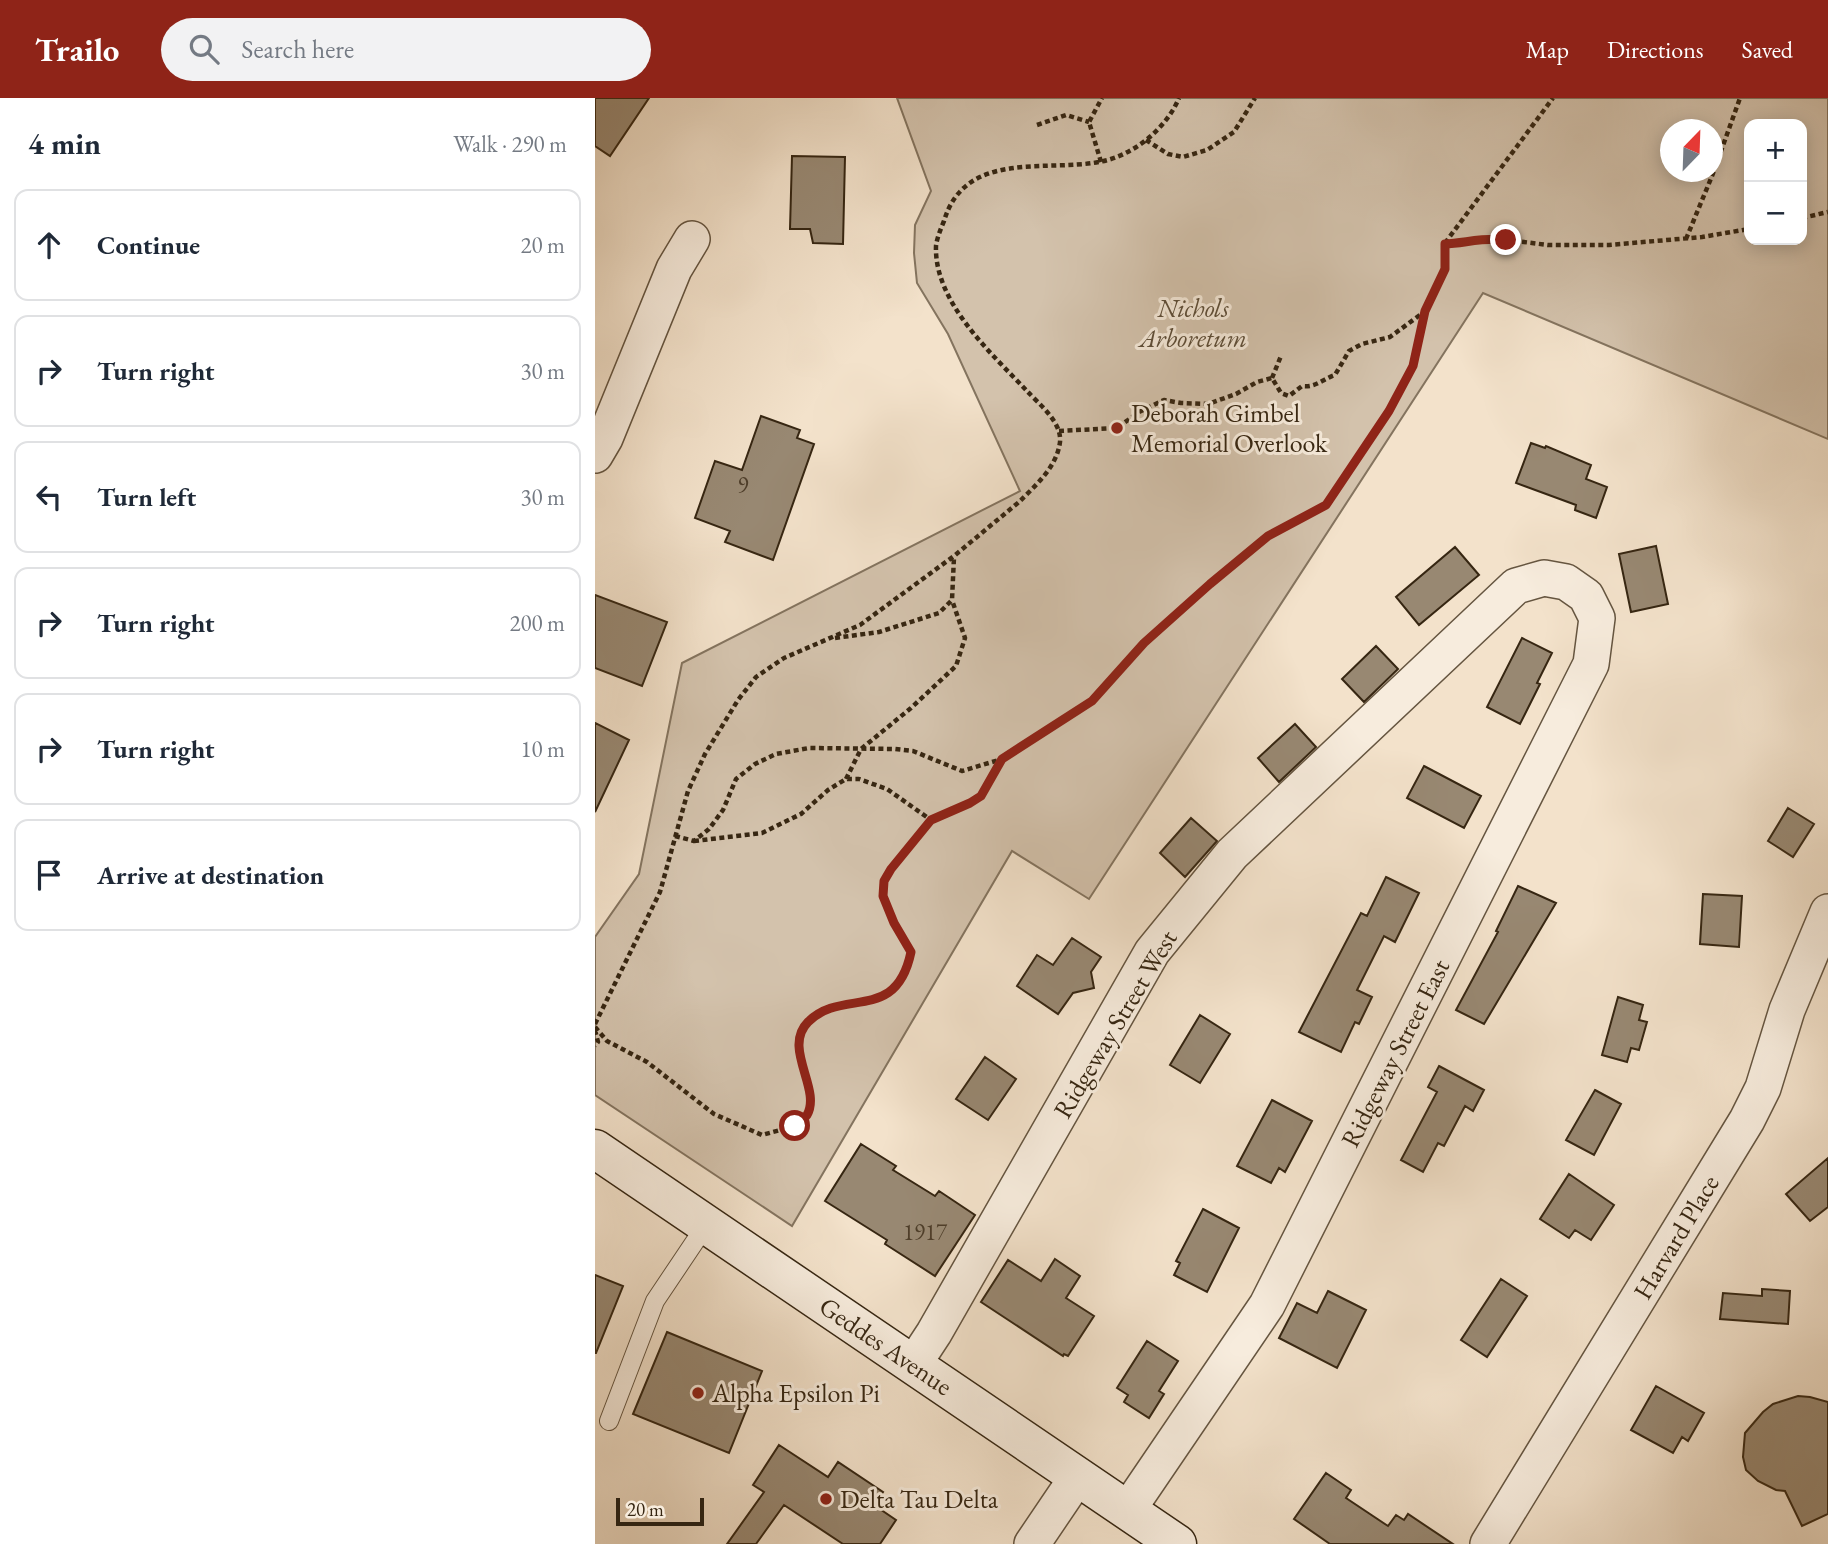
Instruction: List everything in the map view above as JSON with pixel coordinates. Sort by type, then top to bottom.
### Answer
[{"type":"main road","name":"Geddes Avenue","points":[[595,1149],[1177,1544]]},
{"type":"street","points":[[595,455],[605,438],[674,269],[692,239]]},
{"type":"street","name":"Ridgeway Street West","points":[[913,1365],[934,1333],[1152,952],[1233,854],[1516,586],[1544,578],[1566,582]]},
{"type":"street","name":"Ridgeway Street East","points":[[1127,1511],[1267,1305],[1591,664],[1597,618],[1586,596],[1566,582]]},
{"type":"street","name":"Harvard Place","points":[[1487,1544],[1747,1121],[1763,1088],[1787,1010],[1828,912]]},
{"type":"street","points":[[1032,1544],[1078,1476]]},
{"type":"lane","points":[[609,1421],[655,1301],[706,1224]]},
{"type":"path","points":[[1101,162],[1089,122],[1102,98]]},
{"type":"path","points":[[595,1046],[598,1042],[595,1027],[660,891],[688,791],[705,754],[738,700],[757,677],[783,658],[860,625],[954,556],[1035,486],[1053,463],[1060,444],[1059,431],[1049,414],[969,328],[943,286],[936,245],[947,207],[962,190],[980,176],[1011,167],[1101,162],[1128,152],[1159,130],[1179,98]]},
{"type":"path","points":[[1146,140],[1168,154],[1183,157],[1207,150],[1234,132],[1255,98]]},
{"type":"path","points":[[694,841],[709,830],[723,810],[736,779],[755,764],[776,754],[809,748],[913,751],[962,771],[1002,759],[1092,701],[1144,643],[1268,536],[1326,505],[1389,411],[1413,366],[1425,311],[1445,269],[1445,244],[1553,98]]},
{"type":"path","points":[[1686,239],[1740,98]]},
{"type":"path","points":[[1037,125],[1066,116],[1089,122]]},
{"type":"path","points":[[1807,217],[1828,212]]},
{"type":"path","points":[[1445,244],[1492,238],[1548,245],[1609,245],[1686,239],[1744,230]]},
{"type":"path","points":[[1272,378],[1281,393],[1289,397],[1302,386],[1311,387],[1335,375],[1349,351],[1362,344],[1390,337],[1425,311]]},
{"type":"path","points":[[1272,378],[1281,356]]},
{"type":"path","points":[[1059,431],[1117,428],[1139,412],[1164,400],[1208,404],[1272,378]]},
{"type":"path","points":[[846,779],[861,749],[956,666],[965,638],[952,600],[954,556]]},
{"type":"path","points":[[829,639],[879,632],[939,613],[952,600]]},
{"type":"path","points":[[595,1027],[607,1041],[647,1062],[714,1114],[762,1135],[795,1126],[808,1114],[810,1097],[799,1046],[801,1032],[809,1020],[827,1009],[873,1001],[896,987],[907,971],[911,952],[894,923],[883,896],[884,881],[931,820],[981,796],[1002,759]]},
{"type":"path","points":[[675,836],[694,841],[762,833],[801,814],[828,790],[846,779],[859,779],[887,789],[931,820]]},
{"type":"green space","name":"Nichols Arboretum","points":[[897,98],[1828,98],[1828,439],[1483,293],[1089,899],[1012,851],[792,1226],[595,1095],[595,937],[639,874],[682,663],[1020,491],[948,334],[917,283],[915,225],[931,191]]},
{"type":"building","points":[[595,98],[649,98],[610,156],[595,146]]},
{"type":"building","points":[[792,156],[845,157],[843,244],[813,243],[810,229],[790,229]]},
{"type":"building","points":[[761,416],[800,430],[797,438],[814,444],[773,560],[725,542],[730,531],[695,518],[715,461],[742,470]]},
{"type":"building","points":[[1531,443],[1545,448],[1546,446],[1591,465],[1586,479],[1607,487],[1596,518],[1575,510],[1576,505],[1516,483]]},
{"type":"building","points":[[1656,546],[1668,604],[1631,612],[1619,554]]},
{"type":"building","points":[[1455,547],[1479,575],[1419,625],[1396,597]]},
{"type":"building","points":[[595,595],[667,622],[642,686],[595,668]]},
{"type":"building","points":[[1522,638],[1552,653],[1520,724],[1487,707]]},
{"type":"building","points":[[1376,646],[1398,669],[1364,702],[1342,679]]},
{"type":"building","points":[[595,723],[629,740],[595,812]]},
{"type":"building","points":[[1295,724],[1316,747],[1279,782],[1258,758]]},
{"type":"building","points":[[1424,766],[1481,796],[1464,828],[1407,798]]},
{"type":"building","points":[[1788,808],[1814,824],[1793,857],[1768,841]]},
{"type":"building","points":[[1191,818],[1217,841],[1185,877],[1160,853]]},
{"type":"building","points":[[1386,877],[1419,893],[1395,942],[1384,936],[1357,990],[1372,997],[1359,1024],[1355,1022],[1341,1052],[1299,1032],[1361,913],[1367,916]]},
{"type":"building","points":[[1518,886],[1556,903],[1484,1024],[1456,1010],[1498,932],[1496,931]]},
{"type":"building","points":[[1703,894],[1742,896],[1739,947],[1700,944]]},
{"type":"building","points":[[1072,938],[1101,957],[1091,972],[1094,988],[1073,993],[1058,1014],[1017,986],[1037,955],[1053,965]]},
{"type":"building","points":[[1618,997],[1643,1005],[1639,1020],[1647,1022],[1639,1050],[1631,1048],[1627,1062],[1602,1055]]},
{"type":"building","points":[[1200,1015],[1230,1034],[1200,1083],[1170,1065]]},
{"type":"building","points":[[985,1057],[1016,1079],[988,1120],[956,1099]]},
{"type":"building","points":[[1439,1066],[1484,1090],[1473,1111],[1465,1106],[1444,1146],[1438,1143],[1423,1172],[1401,1160],[1437,1092],[1428,1087]]},
{"type":"building","points":[[1595,1090],[1621,1104],[1594,1155],[1566,1140]]},
{"type":"building","points":[[1272,1100],[1312,1121],[1285,1172],[1279,1168],[1271,1183],[1237,1166]]},
{"type":"building","points":[[861,1144],[896,1166],[893,1170],[935,1196],[939,1191],[975,1215],[935,1276],[885,1244],[887,1240],[825,1201]]},
{"type":"building","points":[[1828,1158],[1828,1207],[1810,1221],[1786,1194]]},
{"type":"building","points":[[1569,1174],[1614,1205],[1591,1240],[1575,1230],[1569,1238],[1540,1219]]},
{"type":"building","points":[[1203,1209],[1239,1228],[1207,1292],[1174,1275],[1180,1263],[1176,1261]]},
{"type":"building","points":[[1055,1259],[1080,1276],[1066,1298],[1094,1316],[1068,1356],[1063,1356],[981,1302],[1008,1260],[1041,1281]]},
{"type":"building","points":[[595,1275],[623,1286],[596,1353],[595,1353]]},
{"type":"building","points":[[1501,1279],[1527,1296],[1487,1357],[1461,1340]]},
{"type":"building","points":[[1762,1289],[1790,1291],[1788,1324],[1720,1319],[1723,1293],[1762,1296]]},
{"type":"building","points":[[1328,1291],[1366,1310],[1337,1368],[1279,1338],[1297,1303],[1317,1313]]},
{"type":"building","name":"Alpha Epsilon Pi","points":[[667,1332],[762,1371],[729,1453],[633,1414]]},
{"type":"building","points":[[1147,1341],[1178,1361],[1159,1391],[1164,1394],[1149,1418],[1124,1402],[1128,1395],[1117,1388]]},
{"type":"building","points":[[1656,1386],[1704,1413],[1688,1441],[1682,1437],[1673,1453],[1631,1430]]},
{"type":"building","points":[[1798,1396],[1828,1402],[1828,1514],[1802,1526],[1785,1491],[1776,1490],[1758,1481],[1746,1470],[1743,1457],[1745,1433],[1763,1412],[1773,1404]]},
{"type":"building","name":"Delta Tau Delta","points":[[779,1445],[828,1477],[838,1462],[883,1492],[874,1505],[896,1520],[880,1544],[843,1544],[784,1505],[756,1544],[727,1544],[764,1492],[753,1485]]},
{"type":"building","points":[[1326,1473],[1351,1490],[1346,1498],[1388,1526],[1396,1515],[1404,1520],[1408,1514],[1453,1544],[1330,1544],[1294,1519]]},
{"type":"place","name":"Deborah Gimbel Memorial Overlook","points":[[1117,428]]},
{"type":"place","name":"Alpha Epsilon Pi","points":[[698,1393]]},
{"type":"place","name":"Delta Tau Delta","points":[[826,1499]]},
{"type":"route","points":[[795,1126],[808,1114],[810,1097],[799,1046],[801,1032],[809,1020],[827,1009],[873,1001],[896,987],[907,971],[911,952],[894,923],[883,896],[884,881],[891,869],[931,820],[981,796],[1002,759],[1092,701],[1144,643],[1210,584],[1268,536],[1326,505],[1389,411],[1413,366],[1425,311],[1445,269],[1445,244],[1492,238],[1506,240]]}]
